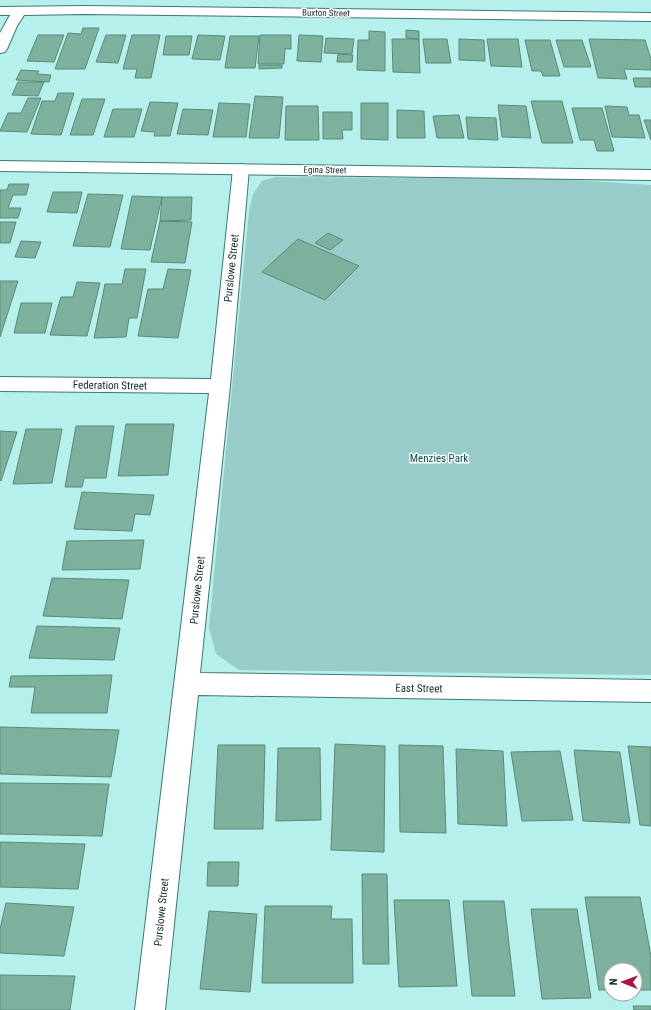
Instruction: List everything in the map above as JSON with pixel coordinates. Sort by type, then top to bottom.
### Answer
[{"type":"street","points":[[0,49],[10,26],[20,10]]},
{"type":"street","name":"Buxton Street","points":[[0,11],[84,10],[651,17]]},
{"type":"street","name":"Egina Street","points":[[0,166],[651,175]]},
{"type":"street","name":"Purslowe Street","points":[[150,1010],[220,386],[241,169]]},
{"type":"street","name":"Federation Street","points":[[0,384],[220,386]]},
{"type":"street","name":"East Street","points":[[187,684],[651,691]]},
{"type":"green space","name":"Menzies Park","points":[[275,177],[558,179],[651,185],[651,675],[239,670],[216,654],[209,628],[249,211],[253,194],[262,181]]},
{"type":"building","points":[[83,28],[99,28],[85,69],[55,69],[68,33],[81,34]]},
{"type":"building","points":[[406,30],[419,31],[419,39],[406,38]]},
{"type":"building","points":[[369,31],[385,32],[385,71],[357,70],[358,40],[369,40]]},
{"type":"building","points":[[38,35],[64,35],[54,62],[27,61]]},
{"type":"building","points":[[106,35],[126,35],[118,63],[96,62]]},
{"type":"building","points":[[132,35],[160,35],[151,78],[135,78],[137,69],[123,69]]},
{"type":"building","points":[[198,35],[225,36],[220,60],[192,59]]},
{"type":"building","points":[[260,35],[291,35],[291,49],[285,49],[284,64],[258,64]]},
{"type":"building","points":[[299,35],[323,36],[321,62],[297,61]]},
{"type":"building","points":[[166,36],[192,36],[189,55],[163,55]]},
{"type":"building","points":[[230,36],[259,36],[255,68],[225,68]]},
{"type":"building","points":[[326,38],[354,39],[352,54],[324,53]]},
{"type":"building","points":[[392,39],[419,39],[420,73],[393,72]]},
{"type":"building","points":[[423,39],[447,39],[451,63],[426,63]]},
{"type":"building","points":[[459,39],[484,40],[485,61],[459,60]]},
{"type":"building","points":[[487,39],[518,39],[522,67],[491,66]]},
{"type":"building","points":[[589,39],[645,40],[651,59],[651,70],[624,69],[627,79],[598,78]]},
{"type":"building","points":[[525,40],[550,40],[560,76],[543,76],[541,71],[532,71]]},
{"type":"building","points":[[556,40],[582,40],[591,67],[564,67]]},
{"type":"building","points":[[338,54],[353,55],[352,62],[337,62]]},
{"type":"building","points":[[259,65],[282,65],[282,68],[259,69]]},
{"type":"building","points":[[21,70],[39,71],[37,74],[51,75],[49,82],[16,80]]},
{"type":"building","points":[[633,78],[651,78],[651,87],[635,87]]},
{"type":"building","points":[[18,82],[44,82],[38,96],[12,95]]},
{"type":"building","points":[[58,93],[74,93],[61,135],[31,134],[42,101],[55,101]]},
{"type":"building","points":[[255,96],[283,97],[279,138],[249,138]]},
{"type":"building","points":[[28,98],[41,98],[27,132],[0,131],[8,113],[21,113]]},
{"type":"building","points":[[82,99],[105,99],[93,135],[70,135]]},
{"type":"building","points":[[531,101],[562,101],[573,143],[542,143]]},
{"type":"building","points":[[150,102],[178,103],[170,136],[154,136],[155,132],[141,131]]},
{"type":"building","points":[[219,103],[250,104],[246,137],[213,137]]},
{"type":"building","points":[[361,103],[388,103],[388,140],[361,139]]},
{"type":"building","points":[[498,105],[526,106],[531,138],[502,137]]},
{"type":"building","points":[[286,106],[318,106],[319,140],[285,140]]},
{"type":"building","points":[[605,106],[627,107],[629,115],[639,115],[645,138],[612,137]]},
{"type":"building","points":[[572,108],[602,108],[614,151],[597,151],[594,140],[580,140]]},
{"type":"building","points":[[113,109],[142,109],[134,137],[104,137]]},
{"type":"building","points":[[183,109],[213,110],[208,135],[177,134]]},
{"type":"building","points":[[397,110],[424,111],[425,138],[397,138]]},
{"type":"building","points":[[323,112],[352,112],[352,130],[342,130],[343,139],[323,139]]},
{"type":"building","points":[[459,115],[464,138],[437,138],[433,116]]},
{"type":"building","points":[[466,117],[496,118],[498,140],[468,139]]},
{"type":"building","points":[[644,120],[651,120],[651,140]]},
{"type":"building","points":[[9,184],[29,184],[26,195],[13,195],[8,208],[21,208],[18,218],[0,218],[0,190],[7,190]]},
{"type":"building","points":[[53,192],[82,192],[77,213],[47,212]]},
{"type":"building","points":[[88,194],[123,195],[110,247],[73,246]]},
{"type":"building","points":[[132,196],[162,197],[150,250],[121,249]]},
{"type":"building","points":[[162,197],[192,197],[191,220],[160,221]]},
{"type":"building","points":[[160,221],[192,222],[185,263],[151,262]]},
{"type":"building","points":[[0,222],[16,222],[10,243],[0,243]]},
{"type":"building","points":[[328,233],[343,240],[330,250],[315,243]]},
{"type":"building","points":[[298,239],[359,266],[325,300],[262,272]]},
{"type":"building","points":[[21,241],[41,242],[35,258],[15,257]]},
{"type":"building","points":[[125,269],[146,269],[137,318],[129,318],[126,337],[94,338],[105,284],[122,284]]},
{"type":"building","points":[[168,269],[191,270],[178,338],[138,336],[148,289],[163,289]]},
{"type":"building","points":[[0,281],[18,281],[0,337]]},
{"type":"building","points":[[77,282],[100,283],[87,336],[50,335],[61,297],[73,297]]},
{"type":"building","points":[[21,303],[52,303],[45,333],[14,333]]},
{"type":"building","points":[[126,424],[174,424],[168,475],[118,476]]},
{"type":"building","points":[[76,426],[114,426],[106,478],[84,478],[82,487],[65,487]]},
{"type":"building","points":[[26,429],[62,429],[52,483],[13,484]]},
{"type":"building","points":[[0,431],[17,432],[1,481],[0,480]]},
{"type":"building","points":[[82,492],[154,495],[150,515],[135,514],[132,531],[74,529]]},
{"type":"building","points":[[144,540],[140,569],[62,570],[67,541]]},
{"type":"building","points":[[52,578],[129,580],[122,619],[43,616]]},
{"type":"building","points":[[37,626],[120,628],[114,660],[29,658]]},
{"type":"building","points":[[112,675],[107,713],[31,713],[35,687],[9,687],[11,676]]},
{"type":"building","points":[[0,727],[119,730],[111,777],[0,774]]},
{"type":"building","points":[[335,744],[385,746],[384,852],[331,850]]},
{"type":"building","points":[[218,745],[265,745],[263,829],[214,829]]},
{"type":"building","points":[[399,745],[443,746],[446,833],[400,832]]},
{"type":"building","points":[[628,746],[651,747],[651,826],[640,825]]},
{"type":"building","points":[[278,748],[320,748],[321,820],[276,821]]},
{"type":"building","points":[[456,749],[503,751],[507,826],[458,824]]},
{"type":"building","points":[[574,750],[620,752],[630,823],[583,821]]},
{"type":"building","points":[[560,751],[573,820],[522,821],[511,752]]},
{"type":"building","points":[[0,783],[109,784],[102,836],[0,834]]},
{"type":"building","points":[[0,842],[85,844],[78,889],[0,887]]},
{"type":"building","points":[[208,862],[239,862],[238,886],[207,886]]},
{"type":"building","points":[[362,874],[387,874],[389,964],[363,964]]},
{"type":"building","points":[[585,897],[640,897],[651,956],[651,990],[643,990],[643,962],[603,962],[603,990],[599,990]]},
{"type":"building","points":[[394,900],[449,900],[457,986],[399,987]]},
{"type":"building","points":[[463,901],[504,901],[515,996],[472,996]]},
{"type":"building","points":[[6,903],[74,907],[64,956],[0,953],[0,929]]},
{"type":"building","points":[[265,906],[332,906],[331,919],[352,919],[353,983],[262,983]]},
{"type":"building","points":[[531,909],[577,909],[591,998],[542,999]]},
{"type":"building","points":[[209,911],[257,914],[250,992],[200,989]]},
{"type":"building","points":[[0,975],[75,976],[70,1010],[0,1010]]},
{"type":"building","points":[[633,1006],[651,1006],[651,1010],[634,1010]]}]
